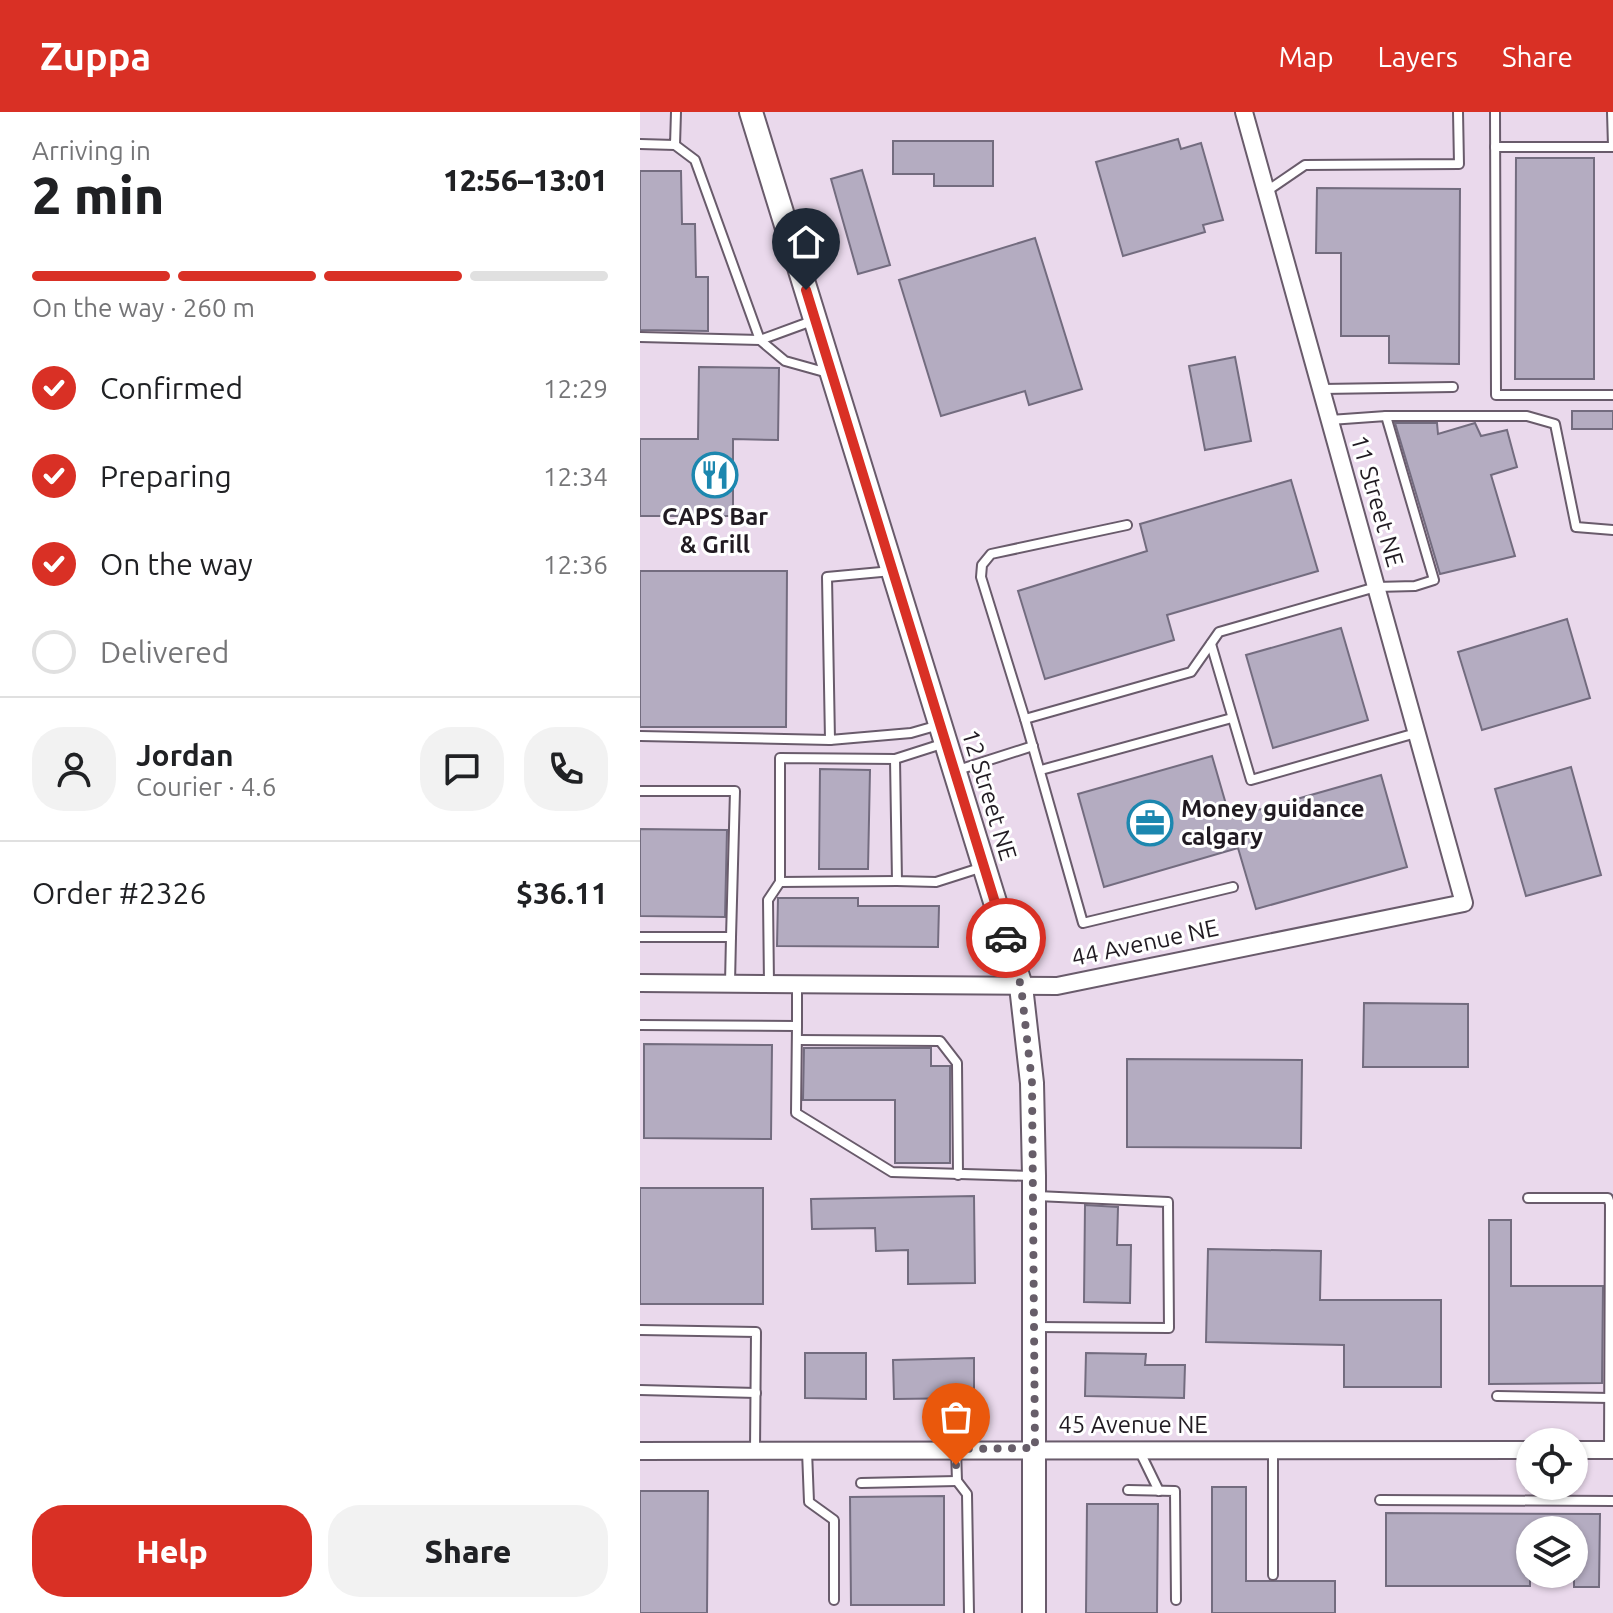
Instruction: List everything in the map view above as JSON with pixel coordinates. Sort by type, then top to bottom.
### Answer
[{"type":"street","name":"12 Street NE","points":[[751,112],[1021,986],[1032,1083],[1035,1186],[1034,1613]]},
{"type":"street","name":"11 Street NE","points":[[1244,112],[1464,903]]},
{"type":"street","name":"44 Avenue NE","points":[[640,983],[1057,986],[1464,903]]},
{"type":"street","name":"45 Avenue NE","points":[[640,1451],[1035,1448],[1516,1450]]},
{"type":"street","points":[[1588,1450],[1611,1450]]},
{"type":"lane","points":[[675,145],[676,112]]},
{"type":"lane","points":[[1266,192],[1305,165],[1459,164],[1458,112]]},
{"type":"lane","points":[[1495,112],[1496,395],[1613,395]]},
{"type":"lane","points":[[1495,147],[1613,146],[1612,112]]},
{"type":"lane","points":[[640,144],[675,145],[695,160],[760,340],[785,361],[833,375]]},
{"type":"lane","points":[[640,337],[760,340],[815,319]]},
{"type":"lane","points":[[1320,389],[1453,387]]},
{"type":"lane","points":[[1330,420],[1386,416],[1527,416],[1555,424],[1576,527],[1613,530]]},
{"type":"lane","points":[[1025,719],[1191,672],[1219,632],[1376,587],[1415,586],[1434,580],[1386,416]]},
{"type":"lane","points":[[1127,525],[991,554],[982,565],[981,577],[1041,770],[1083,923],[1233,887]]},
{"type":"lane","points":[[830,740],[827,577],[893,571]]},
{"type":"lane","points":[[1211,644],[1251,780],[1416,733]]},
{"type":"lane","points":[[1041,770],[1232,718]]},
{"type":"lane","points":[[640,736],[830,740],[911,733],[943,734]]},
{"type":"lane","points":[[769,984],[768,900],[780,882],[780,758],[895,759],[943,734]]},
{"type":"lane","points":[[955,771],[1033,746]]},
{"type":"lane","points":[[895,759],[897,881]]},
{"type":"lane","points":[[640,791],[735,791],[730,984]]},
{"type":"lane","points":[[780,882],[936,882],[984,867]]},
{"type":"lane","points":[[640,937],[731,937]]},
{"type":"lane","points":[[797,985],[796,1113],[892,1172],[958,1175],[1168,1202],[1169,1328],[1035,1327]]},
{"type":"lane","points":[[640,1025],[797,1026]]},
{"type":"lane","points":[[798,1040],[940,1041],[957,1063],[958,1175]]},
{"type":"lane","points":[[1528,1198],[1608,1198],[1611,1450]]},
{"type":"lane","points":[[640,1330],[756,1332],[755,1450]]},
{"type":"lane","points":[[640,1390],[756,1393]]},
{"type":"lane","points":[[1497,1396],[1610,1398]]},
{"type":"lane","points":[[956,1449],[957,1481],[967,1494],[969,1613]]},
{"type":"lane","points":[[1138,1449],[1159,1491]]},
{"type":"lane","points":[[807,1450],[809,1502],[834,1520],[834,1600]]},
{"type":"lane","points":[[1273,1450],[1273,1575]]},
{"type":"lane","points":[[861,1483],[957,1481]]},
{"type":"lane","points":[[1128,1490],[1175,1491],[1176,1600]]},
{"type":"lane","points":[[1380,1500],[1613,1501]]},
{"type":"building","points":[[1178,139],[1181,149],[1201,143],[1223,220],[1203,225],[1205,232],[1123,256],[1096,162]]},
{"type":"building","points":[[893,141],[993,141],[993,186],[934,186],[934,174],[893,174]]},
{"type":"building","points":[[1516,158],[1594,158],[1594,379],[1515,379]]},
{"type":"building","points":[[862,170],[890,265],[858,274],[831,179]]},
{"type":"building","points":[[640,171],[681,171],[682,224],[695,224],[696,277],[708,277],[708,331],[640,330]]},
{"type":"building","points":[[1317,188],[1460,189],[1459,364],[1389,363],[1389,336],[1341,336],[1341,253],[1316,253]]},
{"type":"building","points":[[1035,238],[1082,389],[1029,405],[1025,391],[941,416],[899,280]]},
{"type":"building","points":[[1235,357],[1251,441],[1205,450],[1189,366]]},
{"type":"building","points":[[699,367],[779,368],[778,440],[733,439],[733,516],[640,516],[640,439],[698,439]]},
{"type":"building","points":[[1572,411],[1613,411],[1613,429],[1572,429]]},
{"type":"building","points":[[1395,423],[1437,423],[1438,434],[1475,423],[1481,436],[1507,430],[1517,467],[1491,475],[1515,556],[1440,574]]},
{"type":"building","points":[[1291,480],[1318,571],[1167,615],[1174,640],[1045,679],[1018,591],[1147,551],[1140,524]]},
{"type":"building","points":[[640,571],[787,571],[786,727],[640,727]]},
{"type":"building","points":[[1567,619],[1590,698],[1482,730],[1458,652]]},
{"type":"building","points":[[1341,628],[1368,720],[1273,748],[1246,655]]},
{"type":"building","points":[[1212,756],[1230,818],[1381,775],[1407,867],[1256,909],[1238,848],[1104,887],[1078,794]]},
{"type":"building","points":[[1571,767],[1601,875],[1526,896],[1495,789]]},
{"type":"building","points":[[820,769],[870,770],[868,869],[819,869]]},
{"type":"building","points":[[640,829],[727,830],[725,917],[640,916]]},
{"type":"building","points":[[778,898],[858,898],[858,906],[939,906],[938,947],[777,946]]},
{"type":"building","points":[[1364,1003],[1468,1004],[1468,1067],[1363,1067]]},
{"type":"building","points":[[644,1044],[772,1045],[771,1139],[644,1138]]},
{"type":"building","points":[[804,1048],[931,1048],[931,1066],[950,1066],[950,1163],[895,1163],[895,1100],[803,1100]]},
{"type":"building","points":[[1127,1059],[1302,1060],[1301,1148],[1127,1147]]},
{"type":"building","points":[[640,1188],[763,1188],[763,1304],[640,1304]]},
{"type":"building","points":[[974,1196],[975,1283],[908,1284],[908,1250],[876,1251],[875,1228],[812,1229],[811,1199]]},
{"type":"building","points":[[1085,1205],[1118,1207],[1117,1245],[1131,1245],[1130,1303],[1084,1302]]},
{"type":"building","points":[[1489,1220],[1511,1220],[1511,1286],[1603,1286],[1602,1383],[1489,1384]]},
{"type":"building","points":[[1208,1249],[1321,1251],[1320,1300],[1441,1300],[1441,1387],[1344,1387],[1344,1345],[1206,1342]]},
{"type":"building","points":[[805,1353],[866,1353],[866,1399],[805,1398]]},
{"type":"building","points":[[1086,1353],[1146,1354],[1145,1365],[1185,1365],[1184,1398],[1085,1396]]},
{"type":"building","points":[[974,1358],[974,1398],[894,1399],[893,1360]]},
{"type":"building","points":[[1212,1487],[1246,1487],[1246,1581],[1335,1581],[1335,1613],[1212,1613]]},
{"type":"building","points":[[640,1491],[708,1491],[707,1613],[640,1613]]},
{"type":"building","points":[[944,1496],[944,1605],[851,1605],[850,1497]]},
{"type":"building","points":[[1087,1504],[1158,1504],[1157,1613],[1086,1613]]},
{"type":"building","points":[[1386,1513],[1600,1514],[1599,1587],[1588,1587],[1588,1516],[1516,1516],[1516,1586],[1386,1586]]},
{"type":"way so far","points":[[956,1465],[956,1449],[1035,1448],[1032,1083],[1021,986],[1006,938]]},
{"type":"place","name":"CAPS Bar & Grill","points":[[715,475]]},
{"type":"place","name":"Money guidance calgary","points":[[1150,823]]},
{"type":"route","points":[[806,290],[1006,938]]}]
